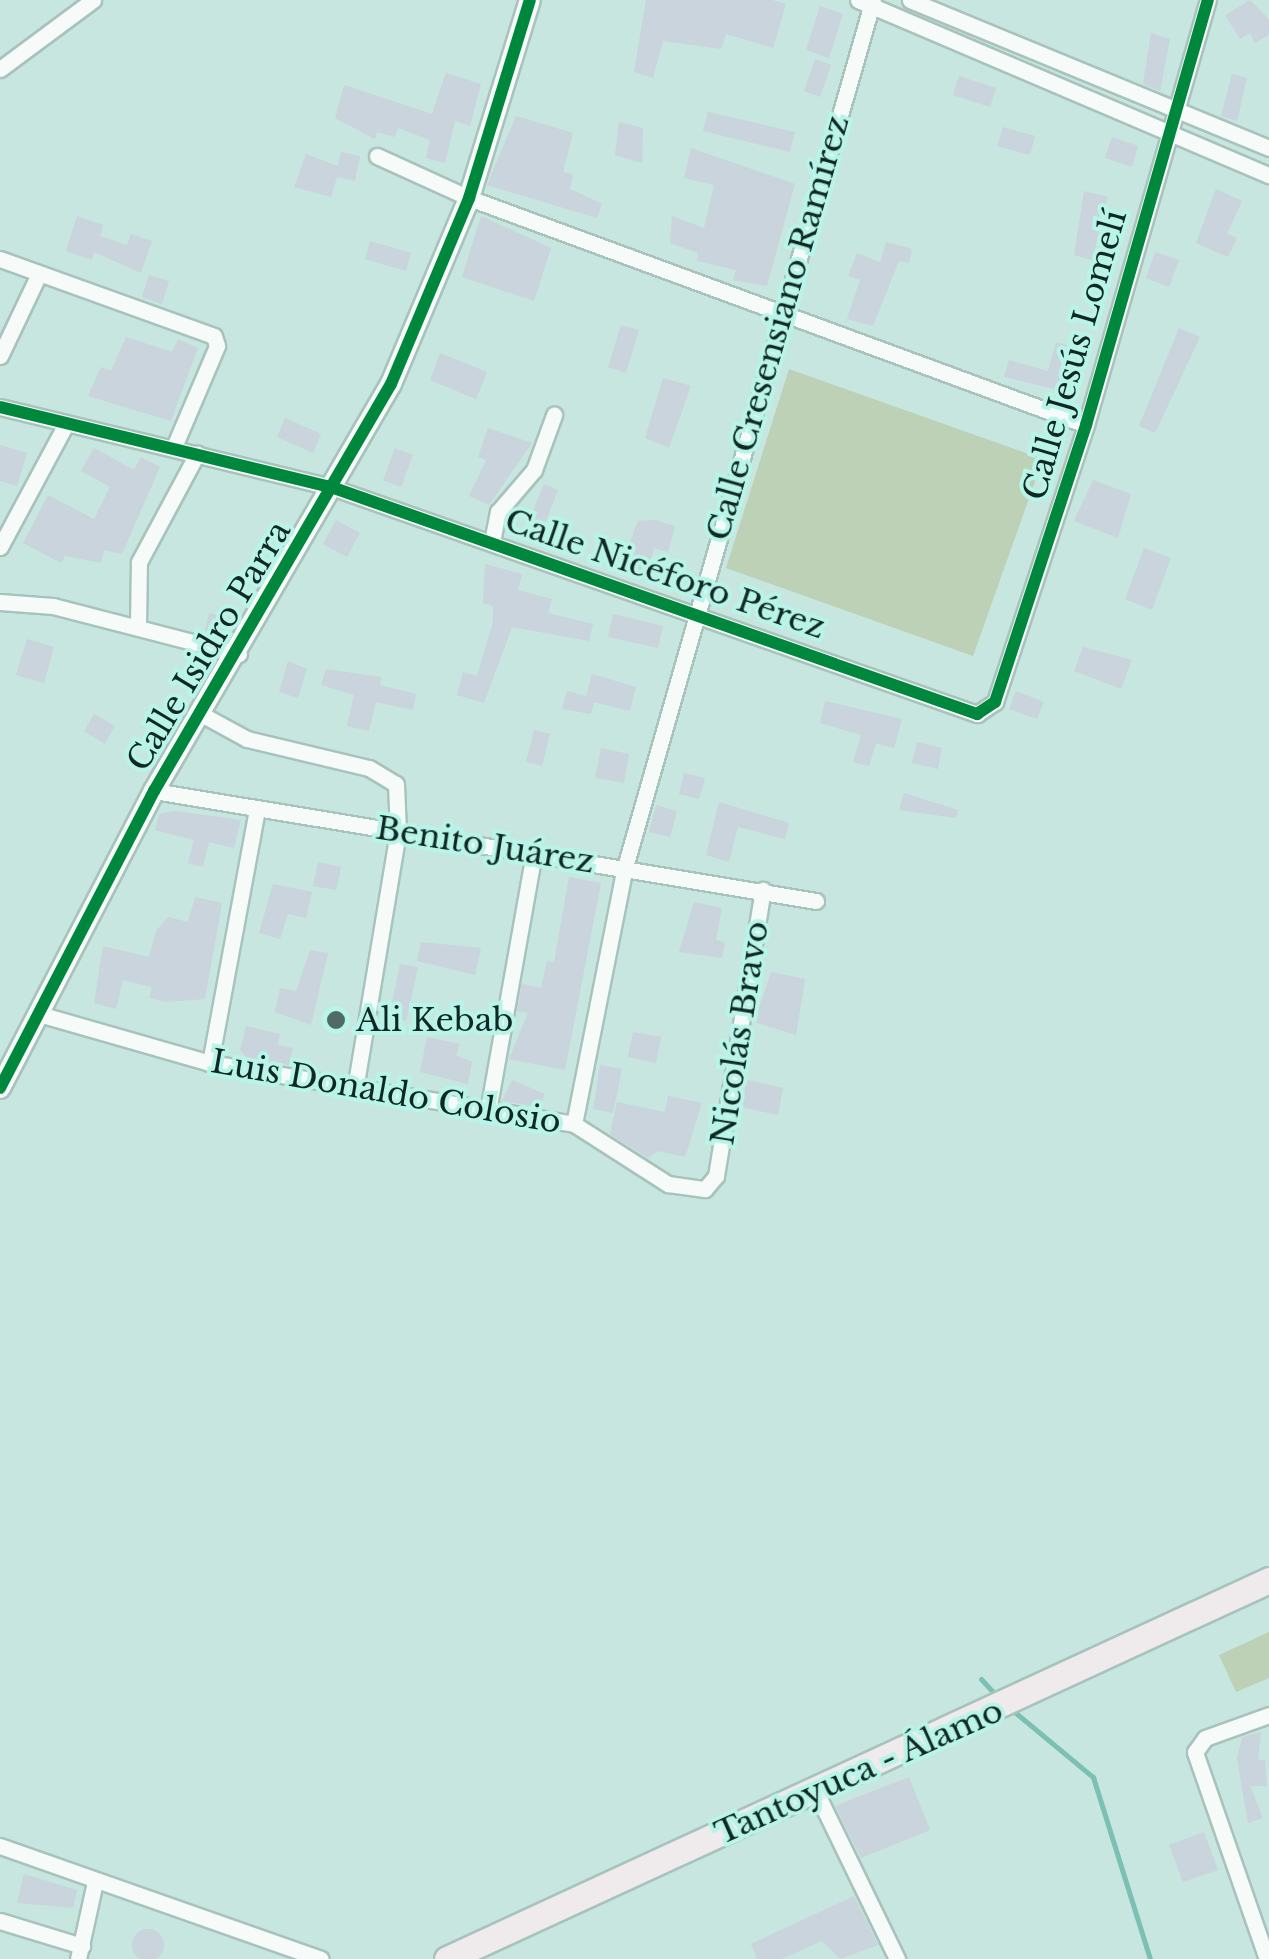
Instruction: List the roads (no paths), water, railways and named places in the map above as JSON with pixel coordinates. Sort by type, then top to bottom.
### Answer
[{"type":"main road","name":"Tantoyuca - Álamo","points":[[448,1959],[984,1716],[1269,1580]]},
{"type":"street","points":[[0,69],[93,0]]},
{"type":"street","name":"Calle Isidro Parra","points":[[0,1088],[154,791],[240,654],[391,384],[468,198],[530,0]]},
{"type":"street","points":[[910,0],[1269,148]]},
{"type":"street","name":"Calle Jesús Lomelí","points":[[978,714],[995,702],[1086,425],[1208,0]]},
{"type":"street","points":[[868,2],[1269,175]]},
{"type":"street","name":"Calle Cresensiano Ramírez","points":[[574,1124],[625,867],[868,2]]},
{"type":"street","points":[[376,156],[468,198],[782,308],[1086,425]]},
{"type":"street","points":[[0,259],[214,336],[218,346],[174,448]]},
{"type":"street","points":[[0,356],[39,274]]},
{"type":"street","name":"Calle Nicéforo Pérez","points":[[0,407],[334,488],[978,714]]},
{"type":"street","points":[[492,542],[498,512],[534,470],[554,415]]},
{"type":"street","points":[[0,547],[66,424]]},
{"type":"street","points":[[138,624],[140,562],[196,454]]},
{"type":"street","points":[[0,602],[138,624],[240,654]]},
{"type":"street","points":[[201,714],[247,739],[369,768],[396,784],[398,832],[355,1090]]},
{"type":"street","name":"Benito Juárez","points":[[154,791],[816,901]]},
{"type":"street","points":[[210,1063],[256,809]]},
{"type":"street","points":[[488,1110],[534,854]]},
{"type":"street","name":"Nicolás Bravo","points":[[716,1176],[763,890]]},
{"type":"street","name":"Luis Donaldo Colosio","points":[[40,1014],[210,1063],[574,1124],[668,1184],[705,1189],[716,1176]]},
{"type":"street","points":[[1267,1959],[1260,1914],[1197,1773],[1195,1752],[1204,1738],[1269,1715]]},
{"type":"street","points":[[816,1792],[897,1959]]},
{"type":"street","points":[[0,1846],[321,1959]]},
{"type":"street","points":[[0,1921],[80,1952],[95,1882]]},
{"type":"waterway","points":[[981,1679],[996,1695]]},
{"type":"waterway","points":[[1011,1709],[1093,1777],[1150,1959]]},
{"type":"place","name":"Ali Kebab","points":[[336,1020]]}]
